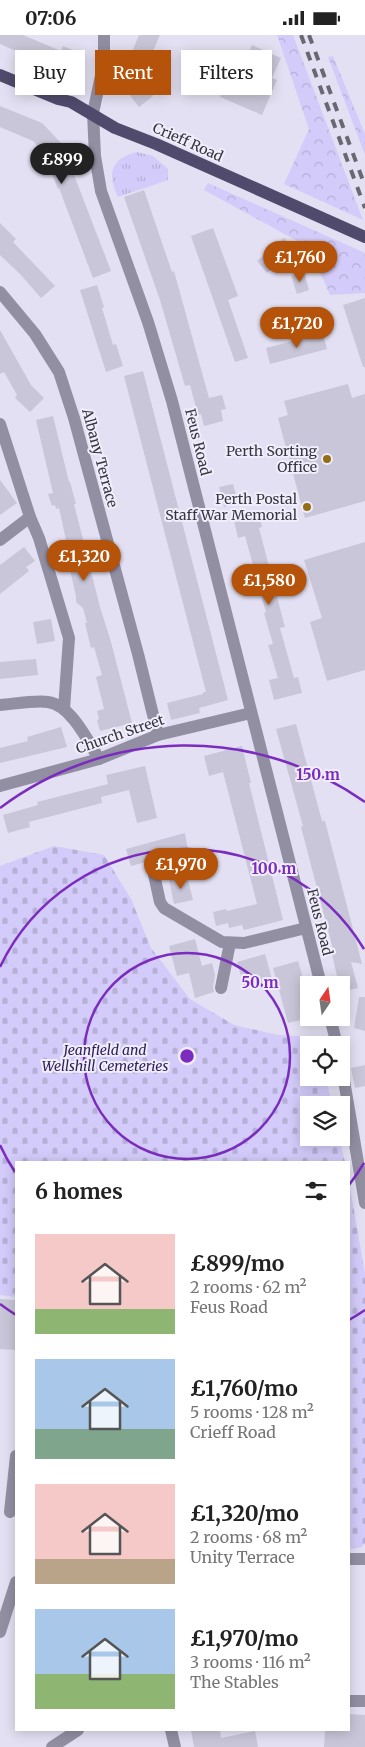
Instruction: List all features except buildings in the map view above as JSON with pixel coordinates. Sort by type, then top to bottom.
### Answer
[{"type":"main road","name":"Crieff Road","points":[[0,75],[58,99],[71,102],[116,128],[365,237]]},
{"type":"street","name":"Feus Road","points":[[104,35],[104,62],[93,113],[101,191],[148,322],[172,401],[319,976]]},
{"type":"street","name":"Albany Terrace","points":[[0,292],[35,334],[59,372],[74,418],[158,735]]},
{"type":"street","points":[[0,424],[30,517],[39,537],[69,638],[64,709]]},
{"type":"street","points":[[0,540],[30,517]]},
{"type":"street","points":[[0,705],[48,702],[64,709],[74,719],[100,759]]},
{"type":"street","name":"Church Street","points":[[0,786],[100,759],[158,735],[251,713]]},
{"type":"street","points":[[153,870],[160,903],[164,908],[222,942],[252,942],[306,928]]},
{"type":"street","points":[[221,988],[230,943]]},
{"type":"street","points":[[345,1086],[365,1203]]},
{"type":"street","points":[[9,1512],[15,1464]]},
{"type":"street","points":[[350,1559],[365,1559]]},
{"type":"street","points":[[0,1632],[15,1585]]},
{"type":"street","points":[[350,1701],[365,1701]]},
{"type":"street","points":[[52,1747],[76,1731]]},
{"type":"street","points":[[171,1731],[175,1747]]},
{"type":"green space","points":[[277,35],[293,35],[363,220],[284,184],[309,129]]},
{"type":"green space","points":[[333,56],[365,134],[365,155],[328,57]]},
{"type":"green space","points":[[137,152],[153,156],[168,169],[168,180],[118,197],[113,181],[113,168],[121,159]]},
{"type":"green space","points":[[208,183],[365,253],[365,293],[330,295],[310,248],[204,190]]},
{"type":"green space","name":"Jeanfield and Wellshill Cemeteries","points":[[54,846],[104,855],[131,899],[151,948],[190,999],[234,1025],[278,1035],[300,1036],[300,1086],[328,1086],[330,1096],[300,1096],[300,1146],[341,1146],[345,1161],[15,1161],[15,1297],[0,1295],[0,866]]},
{"type":"green space","points":[[350,1188],[365,1274],[365,1543],[362,1547],[350,1549]]},
{"type":"railway","points":[[301,35],[365,208]]},
{"type":"railway","points":[[309,35],[365,186]]},
{"type":"place","name":"Perth Sorting Office","points":[[327,459]]},
{"type":"place","name":"Perth Postal Staff War Memorial","points":[[307,507]]}]
